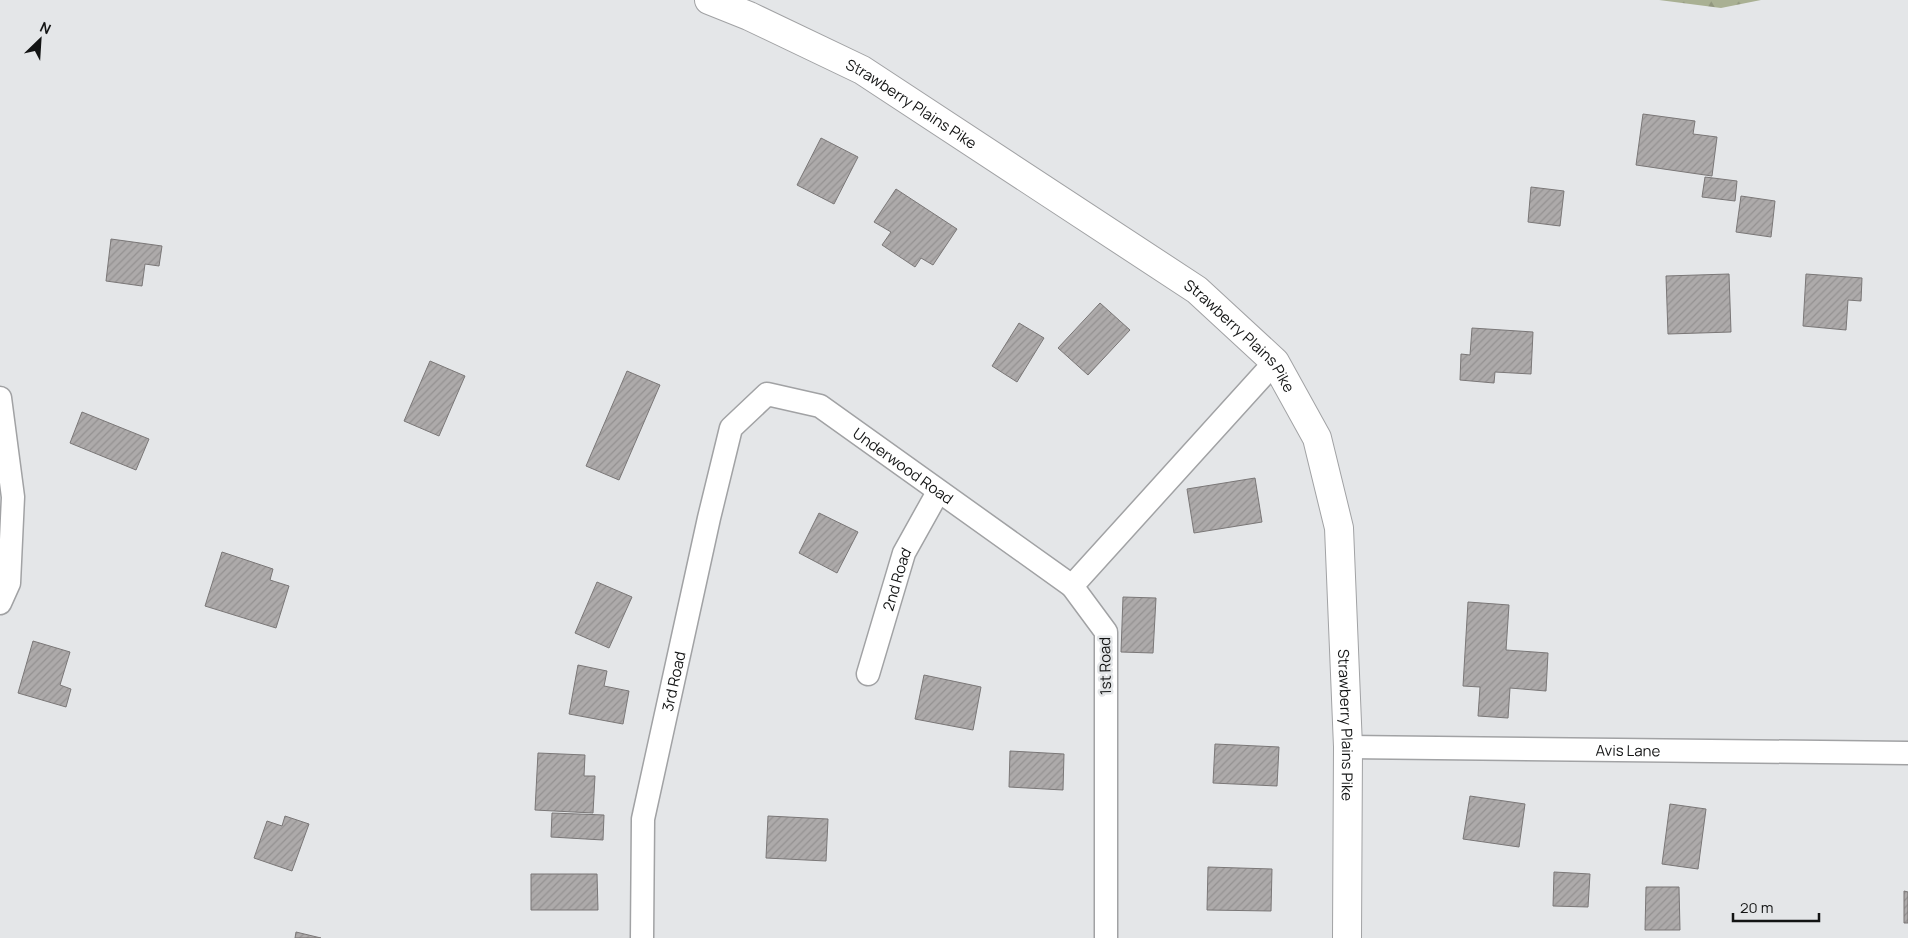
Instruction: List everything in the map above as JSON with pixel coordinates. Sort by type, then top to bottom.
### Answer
[{"type":"street","name":"Strawberry Plains Pike","points":[[709,0],[749,16],[862,70],[1197,290],[1275,362],[1317,438],[1339,528],[1348,747],[1346,938]]},
{"type":"street","points":[[1072,586],[1275,362]]},
{"type":"street","name":"Underwood Road","points":[[731,428],[767,394],[820,406],[1072,586]]},
{"type":"street","points":[[0,398],[13,497],[9,583],[0,603]]},
{"type":"street","name":"3rd Road","points":[[642,938],[643,819],[709,518],[731,428]]},
{"type":"street","name":"2nd Road","points":[[868,674],[904,553],[938,492]]},
{"type":"street","name":"1st Road","points":[[1072,586],[1106,632],[1106,938]]},
{"type":"street","name":"Avis Lane","points":[[1348,747],[1908,752]]},
{"type":"green space","points":[[1659,0],[1761,0],[1721,8]]},
{"type":"building","points":[[1643,114],[1695,121],[1693,134],[1717,137],[1712,176],[1636,165]]},
{"type":"building","points":[[821,138],[858,157],[834,204],[797,185]]},
{"type":"building","points":[[1705,177],[1737,181],[1735,201],[1702,197]]},
{"type":"building","points":[[1531,187],[1564,191],[1560,226],[1528,222]]},
{"type":"building","points":[[896,189],[957,229],[933,265],[921,258],[915,267],[882,245],[891,232],[874,222]]},
{"type":"building","points":[[1741,196],[1775,201],[1771,237],[1736,232]]},
{"type":"building","points":[[111,239],[162,246],[159,266],[145,264],[142,286],[106,281]]},
{"type":"building","points":[[1729,274],[1731,332],[1668,334],[1666,276]]},
{"type":"building","points":[[1806,274],[1862,278],[1861,301],[1848,300],[1846,330],[1803,326]]},
{"type":"building","points":[[1100,303],[1130,330],[1088,375],[1058,348]]},
{"type":"building","points":[[1019,323],[1044,338],[1017,382],[992,366]]},
{"type":"building","points":[[1472,328],[1533,332],[1531,374],[1495,372],[1494,383],[1460,380],[1461,354],[1470,355]]},
{"type":"building","points":[[430,361],[465,376],[439,436],[404,421]]},
{"type":"building","points":[[627,371],[660,385],[619,480],[586,466]]},
{"type":"building","points":[[82,412],[149,439],[136,470],[70,443]]},
{"type":"building","points":[[1255,478],[1262,522],[1194,533],[1187,489]]},
{"type":"building","points":[[819,513],[858,532],[837,573],[799,553]]},
{"type":"building","points":[[222,552],[273,569],[270,580],[289,586],[276,628],[205,606]]},
{"type":"building","points":[[597,582],[632,597],[609,648],[575,633]]},
{"type":"building","points":[[1123,597],[1156,598],[1153,653],[1121,652]]},
{"type":"building","points":[[1468,602],[1509,605],[1506,650],[1548,653],[1546,691],[1510,688],[1508,718],[1478,716],[1480,687],[1463,686]]},
{"type":"building","points":[[33,641],[70,652],[60,685],[71,689],[66,707],[18,693]]},
{"type":"building","points":[[578,665],[607,671],[604,686],[629,691],[623,724],[569,714]]},
{"type":"building","points":[[924,675],[981,687],[973,730],[915,719]]},
{"type":"building","points":[[1215,744],[1279,747],[1277,786],[1213,783]]},
{"type":"building","points":[[1010,751],[1064,754],[1063,790],[1009,787]]},
{"type":"building","points":[[538,753],[585,755],[584,776],[595,776],[593,813],[535,810]]},
{"type":"building","points":[[1470,796],[1525,804],[1519,847],[1463,839]]},
{"type":"building","points":[[1670,804],[1706,809],[1698,869],[1662,864]]},
{"type":"building","points":[[552,813],[604,815],[603,840],[551,837]]},
{"type":"building","points":[[285,816],[309,824],[292,871],[254,858],[267,821],[282,826]]},
{"type":"building","points":[[768,816],[828,819],[826,861],[766,858]]},
{"type":"building","points":[[1208,867],[1272,869],[1271,911],[1207,910]]},
{"type":"building","points":[[1554,872],[1590,874],[1588,907],[1553,906]]},
{"type":"building","points":[[531,874],[597,874],[598,910],[531,910]]},
{"type":"building","points":[[1646,887],[1679,887],[1680,930],[1645,930]]},
{"type":"building","points":[[1904,891],[1908,892],[1908,923],[1904,923]]},
{"type":"building","points":[[296,932],[321,938],[295,938]]}]
